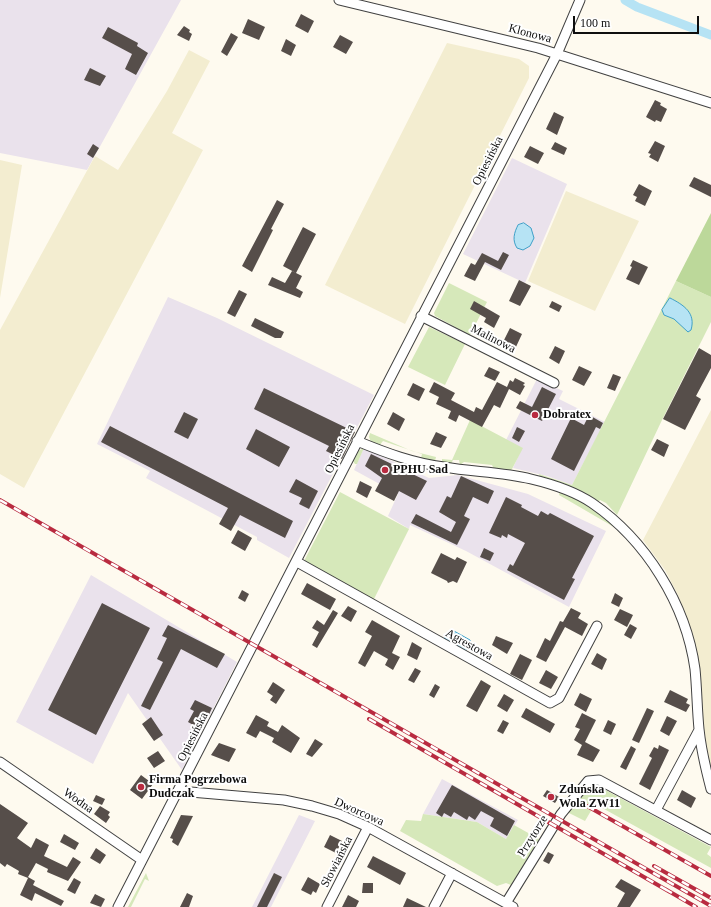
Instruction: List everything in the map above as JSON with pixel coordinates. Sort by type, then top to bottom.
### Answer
[{"type":"street","name":"Klonowa","points":[[338,0],[557,54],[711,104]]},
{"type":"street","name":"Opiesińska","points":[[118,907],[297,562],[357,441],[557,54],[580,0]]},
{"type":"street","name":"Malinowa","points":[[421,316],[554,383]]},
{"type":"street","points":[[357,441],[389,454],[415,462],[443,467],[519,476],[554,485],[592,504],[616,522],[636,543],[664,581],[674,599],[689,641],[694,668],[699,730],[711,789]]},
{"type":"street","name":"Agrestowa","points":[[297,562],[550,703],[559,698],[597,626]]},
{"type":"street","points":[[656,810],[699,730]]},
{"type":"street","name":"Wodna","points":[[0,762],[142,860]]},
{"type":"street","name":"Przytorze","points":[[509,905],[561,814],[588,781],[599,780],[711,840]]},
{"type":"street","name":"Dworcowa","points":[[179,791],[284,800],[339,814],[368,828],[509,905]]},
{"type":"street","name":"Słowiańska","points":[[327,907],[368,828]]},
{"type":"street","points":[[434,907],[452,873]]},
{"type":"shaded area","points":[[0,0],[181,0],[87,170],[0,153]]},
{"type":"shaded area","points":[[447,43],[519,59],[529,66],[529,78],[405,324],[325,285]]},
{"type":"shaded area","points":[[189,50],[210,61],[172,133],[203,150],[24,488],[0,474],[0,330],[95,156],[118,170],[167,91]]},
{"type":"shaded area","points":[[512,158],[567,184],[525,283],[463,254]]},
{"type":"shaded area","points":[[0,160],[22,165],[0,298]]},
{"type":"shaded area","points":[[566,191],[639,221],[595,311],[528,281]]},
{"type":"shaded area","points":[[168,297],[217,318],[374,395],[289,558],[257,540],[257,537],[146,478],[150,471],[97,444]]},
{"type":"shaded area","points":[[537,379],[563,391],[559,399],[605,422],[572,485],[547,476],[513,468],[522,448],[506,440]]},
{"type":"shaded area","points":[[711,410],[711,780],[689,627],[679,597],[665,570],[643,540]]},
{"type":"shaded area","points":[[364,448],[429,478],[458,475],[528,494],[606,531],[569,607],[466,551],[410,525],[409,529],[388,516],[398,494],[354,470]]},
{"type":"shaded area","points":[[91,575],[237,662],[182,770],[128,693],[93,764],[16,722]]},
{"type":"shaded area","points":[[442,779],[518,820],[506,839],[477,822],[423,814]]},
{"type":"shaded area","points":[[299,815],[315,821],[271,907],[252,907]]},
{"type":"green space","points":[[711,213],[711,297],[676,281]]},
{"type":"green space","points":[[676,281],[711,297],[711,322],[617,515],[606,503],[600,500],[597,503],[540,477],[539,474],[572,485]]},
{"type":"green space","points":[[449,283],[487,302],[470,335],[435,316],[434,313]]},
{"type":"green space","points":[[429,327],[465,344],[445,385],[408,367]]},
{"type":"green space","points":[[470,420],[523,448],[510,471],[494,469],[492,465],[464,462],[460,465],[459,460],[453,460],[451,464],[442,463],[442,459],[452,460]]},
{"type":"green space","points":[[370,433],[408,450],[383,441],[379,446],[371,442],[369,437]]},
{"type":"green space","points":[[364,448],[357,464],[355,464],[353,461],[358,451]]},
{"type":"green space","points":[[416,452],[436,457],[435,461],[423,460],[421,458],[422,454]]},
{"type":"green space","points":[[560,491],[587,504],[619,530],[559,495]]},
{"type":"green space","points":[[340,492],[409,529],[373,601],[304,561]]},
{"type":"green space","points":[[598,786],[711,847],[707,854],[711,857],[711,868],[595,804],[585,821],[567,812],[588,787]]},
{"type":"green space","points":[[423,814],[477,822],[506,839],[514,825],[539,839],[511,885],[506,883],[497,886],[400,831],[406,820],[421,821]]},
{"type":"green space","points":[[146,873],[149,881],[145,879],[131,907],[128,907]]},
{"type":"water","points":[[524,223],[531,228],[534,238],[530,246],[523,250],[517,248],[514,242],[514,236],[518,225]]},
{"type":"water","points":[[670,298],[688,310],[692,319],[692,324],[691,330],[688,332],[674,319],[664,315],[662,310]]},
{"type":"water","points":[[454,631],[470,640],[472,645],[465,651],[445,640],[445,635]]},
{"type":"building","points":[[301,14],[314,21],[308,33],[295,26]]},
{"type":"building","points":[[248,19],[265,27],[259,40],[242,33]]},
{"type":"building","points":[[184,26],[190,30],[189,32],[192,34],[189,41],[177,35]]},
{"type":"building","points":[[108,27],[138,43],[137,46],[148,53],[136,75],[125,69],[132,54],[102,38]]},
{"type":"building","points":[[231,33],[238,37],[227,56],[221,52]]},
{"type":"building","points":[[340,35],[353,42],[346,54],[333,47]]},
{"type":"building","points":[[286,39],[296,45],[291,56],[281,51]]},
{"type":"building","points":[[90,68],[106,76],[100,86],[84,80]]},
{"type":"building","points":[[655,100],[667,109],[661,122],[656,120],[655,122],[646,117]]},
{"type":"building","points":[[554,112],[564,117],[557,135],[546,129]]},
{"type":"building","points":[[655,141],[665,146],[658,162],[649,157],[651,154],[648,153]]},
{"type":"building","points":[[555,142],[567,148],[564,155],[551,149]]},
{"type":"building","points":[[93,144],[99,148],[93,158],[87,154]]},
{"type":"building","points":[[530,146],[544,153],[538,164],[524,157]]},
{"type":"building","points":[[694,177],[711,185],[711,197],[689,186]]},
{"type":"building","points":[[639,184],[652,191],[645,206],[635,201],[637,197],[633,195]]},
{"type":"building","points":[[277,200],[284,204],[252,272],[242,266]]},
{"type":"building","points":[[303,227],[316,234],[296,273],[283,266]]},
{"type":"building","points":[[503,252],[509,255],[501,270],[485,262],[475,281],[464,276],[471,263],[475,265],[482,253],[498,261]]},
{"type":"building","points":[[633,260],[648,267],[639,285],[626,279],[632,267],[630,266]]},
{"type":"building","points":[[292,271],[302,276],[296,288],[303,292],[300,298],[268,285],[272,277],[285,283]]},
{"type":"building","points":[[519,280],[531,286],[520,306],[509,301]]},
{"type":"building","points":[[239,290],[247,294],[235,317],[227,313]]},
{"type":"building","points":[[474,301],[500,316],[494,328],[484,322],[486,318],[470,309]]},
{"type":"building","points":[[552,301],[562,306],[559,312],[549,307]]},
{"type":"building","points":[[255,318],[284,332],[281,338],[275,338],[251,326]]},
{"type":"building","points":[[510,328],[522,334],[515,349],[503,342]]},
{"type":"building","points":[[555,346],[565,351],[559,364],[549,358]]},
{"type":"building","points":[[699,348],[711,355],[711,368],[696,396],[701,399],[685,430],[663,419]]},
{"type":"building","points":[[579,366],[592,372],[584,386],[572,380]]},
{"type":"building","points":[[489,367],[500,372],[495,381],[484,376]]},
{"type":"building","points":[[613,374],[621,377],[615,391],[607,388]]},
{"type":"building","points":[[515,378],[525,383],[520,395],[509,389],[500,408],[494,405],[482,427],[459,415],[456,422],[448,418],[451,411],[436,404],[439,397],[429,392],[434,382],[455,393],[451,400],[474,412],[476,407],[482,410],[497,382],[507,387],[510,380],[513,382]]},
{"type":"building","points":[[413,383],[425,389],[419,401],[407,395]]},
{"type":"building","points":[[542,387],[556,394],[542,421],[516,408],[520,401],[532,407]]},
{"type":"building","points":[[264,388],[355,432],[342,459],[326,451],[329,446],[254,409]]},
{"type":"building","points":[[184,412],[198,419],[188,439],[174,432]]},
{"type":"building","points":[[393,412],[405,419],[399,431],[387,424]]},
{"type":"building","points":[[589,415],[603,423],[600,429],[596,427],[574,471],[551,459],[571,418],[584,425]]},
{"type":"building","points":[[110,426],[293,521],[285,538],[240,515],[231,531],[219,524],[228,508],[101,442]]},
{"type":"building","points":[[517,427],[525,431],[519,442],[512,438]]},
{"type":"building","points":[[256,429],[290,447],[279,467],[246,449]]},
{"type":"building","points":[[436,432],[447,437],[441,448],[430,444]]},
{"type":"building","points":[[657,439],[669,445],[664,457],[651,450]]},
{"type":"building","points":[[371,454],[427,481],[416,500],[399,491],[394,501],[375,491],[382,478],[365,466]]},
{"type":"building","points":[[461,476],[494,491],[488,504],[473,497],[464,516],[470,519],[457,545],[411,523],[416,514],[451,532],[456,522],[439,512],[447,496],[451,498]]},
{"type":"building","points":[[296,479],[318,491],[309,509],[299,504],[302,498],[289,492]]},
{"type":"building","points":[[360,481],[372,487],[367,498],[356,492]]},
{"type":"building","points":[[506,497],[522,505],[521,507],[538,516],[541,511],[548,515],[550,513],[594,536],[572,578],[575,579],[564,600],[507,570],[510,564],[513,566],[525,543],[508,534],[507,538],[502,535],[501,538],[489,533]]},
{"type":"building","points":[[238,530],[252,538],[245,551],[231,543]]},
{"type":"building","points":[[484,548],[494,553],[490,561],[480,557]]},
{"type":"building","points":[[441,553],[455,560],[457,557],[467,562],[457,583],[453,581],[448,583],[447,581],[431,573]]},
{"type":"building","points":[[307,583],[336,599],[330,610],[301,594]]},
{"type":"building","points":[[242,590],[249,594],[245,602],[238,598]]},
{"type":"building","points":[[615,593],[623,598],[619,607],[611,603]]},
{"type":"building","points":[[102,603],[150,628],[96,735],[48,710]]},
{"type":"building","points":[[348,606],[357,611],[351,622],[341,616]]},
{"type":"building","points":[[571,608],[581,613],[578,618],[588,624],[582,636],[565,627],[546,662],[536,657],[545,638],[550,641],[560,621],[563,622]]},
{"type":"building","points":[[620,609],[633,615],[627,627],[614,620]]},
{"type":"building","points":[[333,610],[338,613],[317,648],[312,645],[319,632],[312,628],[317,620],[324,625]]},
{"type":"building","points":[[372,620],[400,636],[392,653],[400,657],[393,670],[385,665],[388,659],[374,651],[365,667],[358,663],[372,636],[365,632]]},
{"type":"building","points":[[630,624],[637,628],[631,639],[624,635]]},
{"type":"building","points":[[168,625],[225,654],[217,668],[181,649],[150,710],[141,706],[163,662],[157,659],[167,638],[162,636]]},
{"type":"building","points":[[496,636],[513,643],[507,654],[492,645]]},
{"type":"building","points":[[412,642],[422,648],[417,660],[407,655]]},
{"type":"building","points":[[597,653],[607,659],[602,670],[591,664]]},
{"type":"building","points":[[520,654],[532,660],[522,680],[510,674]]},
{"type":"building","points":[[415,668],[421,671],[414,683],[408,680]]},
{"type":"building","points":[[546,670],[558,677],[551,689],[539,683]]},
{"type":"building","points":[[481,680],[491,686],[477,712],[466,706]]},
{"type":"building","points":[[273,682],[285,690],[276,704],[270,700],[273,696],[267,692]]},
{"type":"building","points":[[435,684],[440,687],[434,698],[429,695]]},
{"type":"building","points":[[670,690],[688,699],[686,703],[690,705],[686,712],[664,702]]},
{"type":"building","points":[[580,693],[592,699],[586,712],[574,705]]},
{"type":"building","points":[[504,694],[514,700],[507,712],[497,706]]},
{"type":"building","points":[[195,700],[212,708],[202,730],[188,722],[194,711],[190,709]]},
{"type":"building","points":[[526,708],[555,724],[550,733],[521,717]]},
{"type":"building","points":[[647,708],[654,711],[639,743],[632,740]]},
{"type":"building","points":[[582,713],[596,720],[585,742],[600,750],[593,762],[577,755],[582,745],[574,740],[580,729],[575,727]]},
{"type":"building","points":[[256,715],[269,722],[267,726],[278,732],[282,725],[300,738],[291,753],[272,742],[274,738],[260,731],[256,738],[246,733]]},
{"type":"building","points":[[667,716],[677,721],[669,736],[660,731]]},
{"type":"building","points":[[151,717],[163,735],[154,741],[142,724]]},
{"type":"building","points":[[503,720],[509,723],[503,734],[497,731]]},
{"type":"building","points":[[608,720],[616,724],[611,735],[603,731]]},
{"type":"building","points":[[315,739],[323,744],[312,757],[306,754]]},
{"type":"building","points":[[219,743],[236,749],[229,762],[211,755]]},
{"type":"building","points":[[659,745],[669,750],[650,790],[639,784],[652,758],[649,756],[654,747],[658,749]]},
{"type":"building","points":[[631,746],[636,749],[626,770],[620,767]]},
{"type":"building","points":[[158,751],[165,761],[154,768],[147,758]]},
{"type":"building","points":[[141,775],[153,784],[142,799],[130,790]]},
{"type":"building","points":[[452,785],[515,821],[507,836],[490,826],[494,818],[481,811],[475,820],[469,816],[467,820],[454,812],[451,817],[444,813],[442,817],[436,813]]},
{"type":"building","name":"Zduńska Wola ZW11","points":[[547,790],[559,797],[555,803],[543,796]]},
{"type":"building","points":[[682,790],[696,798],[691,808],[677,800]]},
{"type":"building","points":[[96,795],[105,799],[102,805],[93,801]]},
{"type":"building","points":[[0,804],[28,823],[17,838],[31,848],[36,838],[49,845],[44,856],[67,867],[73,857],[81,862],[68,881],[47,872],[48,869],[36,863],[28,877],[35,881],[33,885],[64,901],[61,906],[35,893],[32,901],[20,895],[28,878],[18,874],[19,871],[7,864],[5,867],[0,863]]},
{"type":"building","points":[[100,806],[110,812],[108,815],[110,817],[106,823],[94,814]]},
{"type":"building","points":[[181,815],[193,816],[178,846],[172,842],[173,839],[170,838]]},
{"type":"building","points":[[64,834],[79,843],[75,850],[60,842]]},
{"type":"building","points":[[330,835],[342,841],[336,853],[324,847]]},
{"type":"building","points":[[96,848],[106,855],[100,864],[90,858]]},
{"type":"building","points":[[548,852],[554,855],[549,864],[543,861]]},
{"type":"building","points":[[373,856],[406,873],[400,885],[367,867]]},
{"type":"building","points":[[274,873],[282,877],[267,907],[257,907]]},
{"type":"building","points":[[308,877],[320,884],[316,893],[313,891],[311,895],[301,890]]},
{"type":"building","points":[[74,878],[81,882],[75,894],[67,890]]},
{"type":"building","points":[[621,879],[641,890],[630,907],[617,907],[625,893],[615,887]]},
{"type":"building","points":[[363,883],[373,883],[373,893],[362,893]]},
{"type":"building","points":[[187,893],[193,896],[189,907],[180,907]]},
{"type":"building","points":[[95,894],[105,899],[101,907],[90,903]]},
{"type":"building","points":[[348,895],[359,901],[356,907],[342,907]]},
{"type":"building","points":[[407,898],[426,907],[403,907]]},
{"type":"waterway","points":[[625,0],[637,7],[711,35]]},
{"type":"railway","points":[[0,500],[711,906]]},
{"type":"railway","points":[[369,719],[670,892]]},
{"type":"railway","points":[[587,806],[711,876]]},
{"type":"railway","points":[[654,866],[711,898]]},
{"type":"railway","points":[[665,889],[696,907]]},
{"type":"place","name":"Dobratex","points":[[535,415]]},
{"type":"place","name":"PPHU Sad","points":[[385,470]]},
{"type":"place","name":"Firma Pogrzebowa Dudczak","points":[[141,787]]},
{"type":"place","name":"Zduńska Wola ZW11","points":[[551,797]]}]
